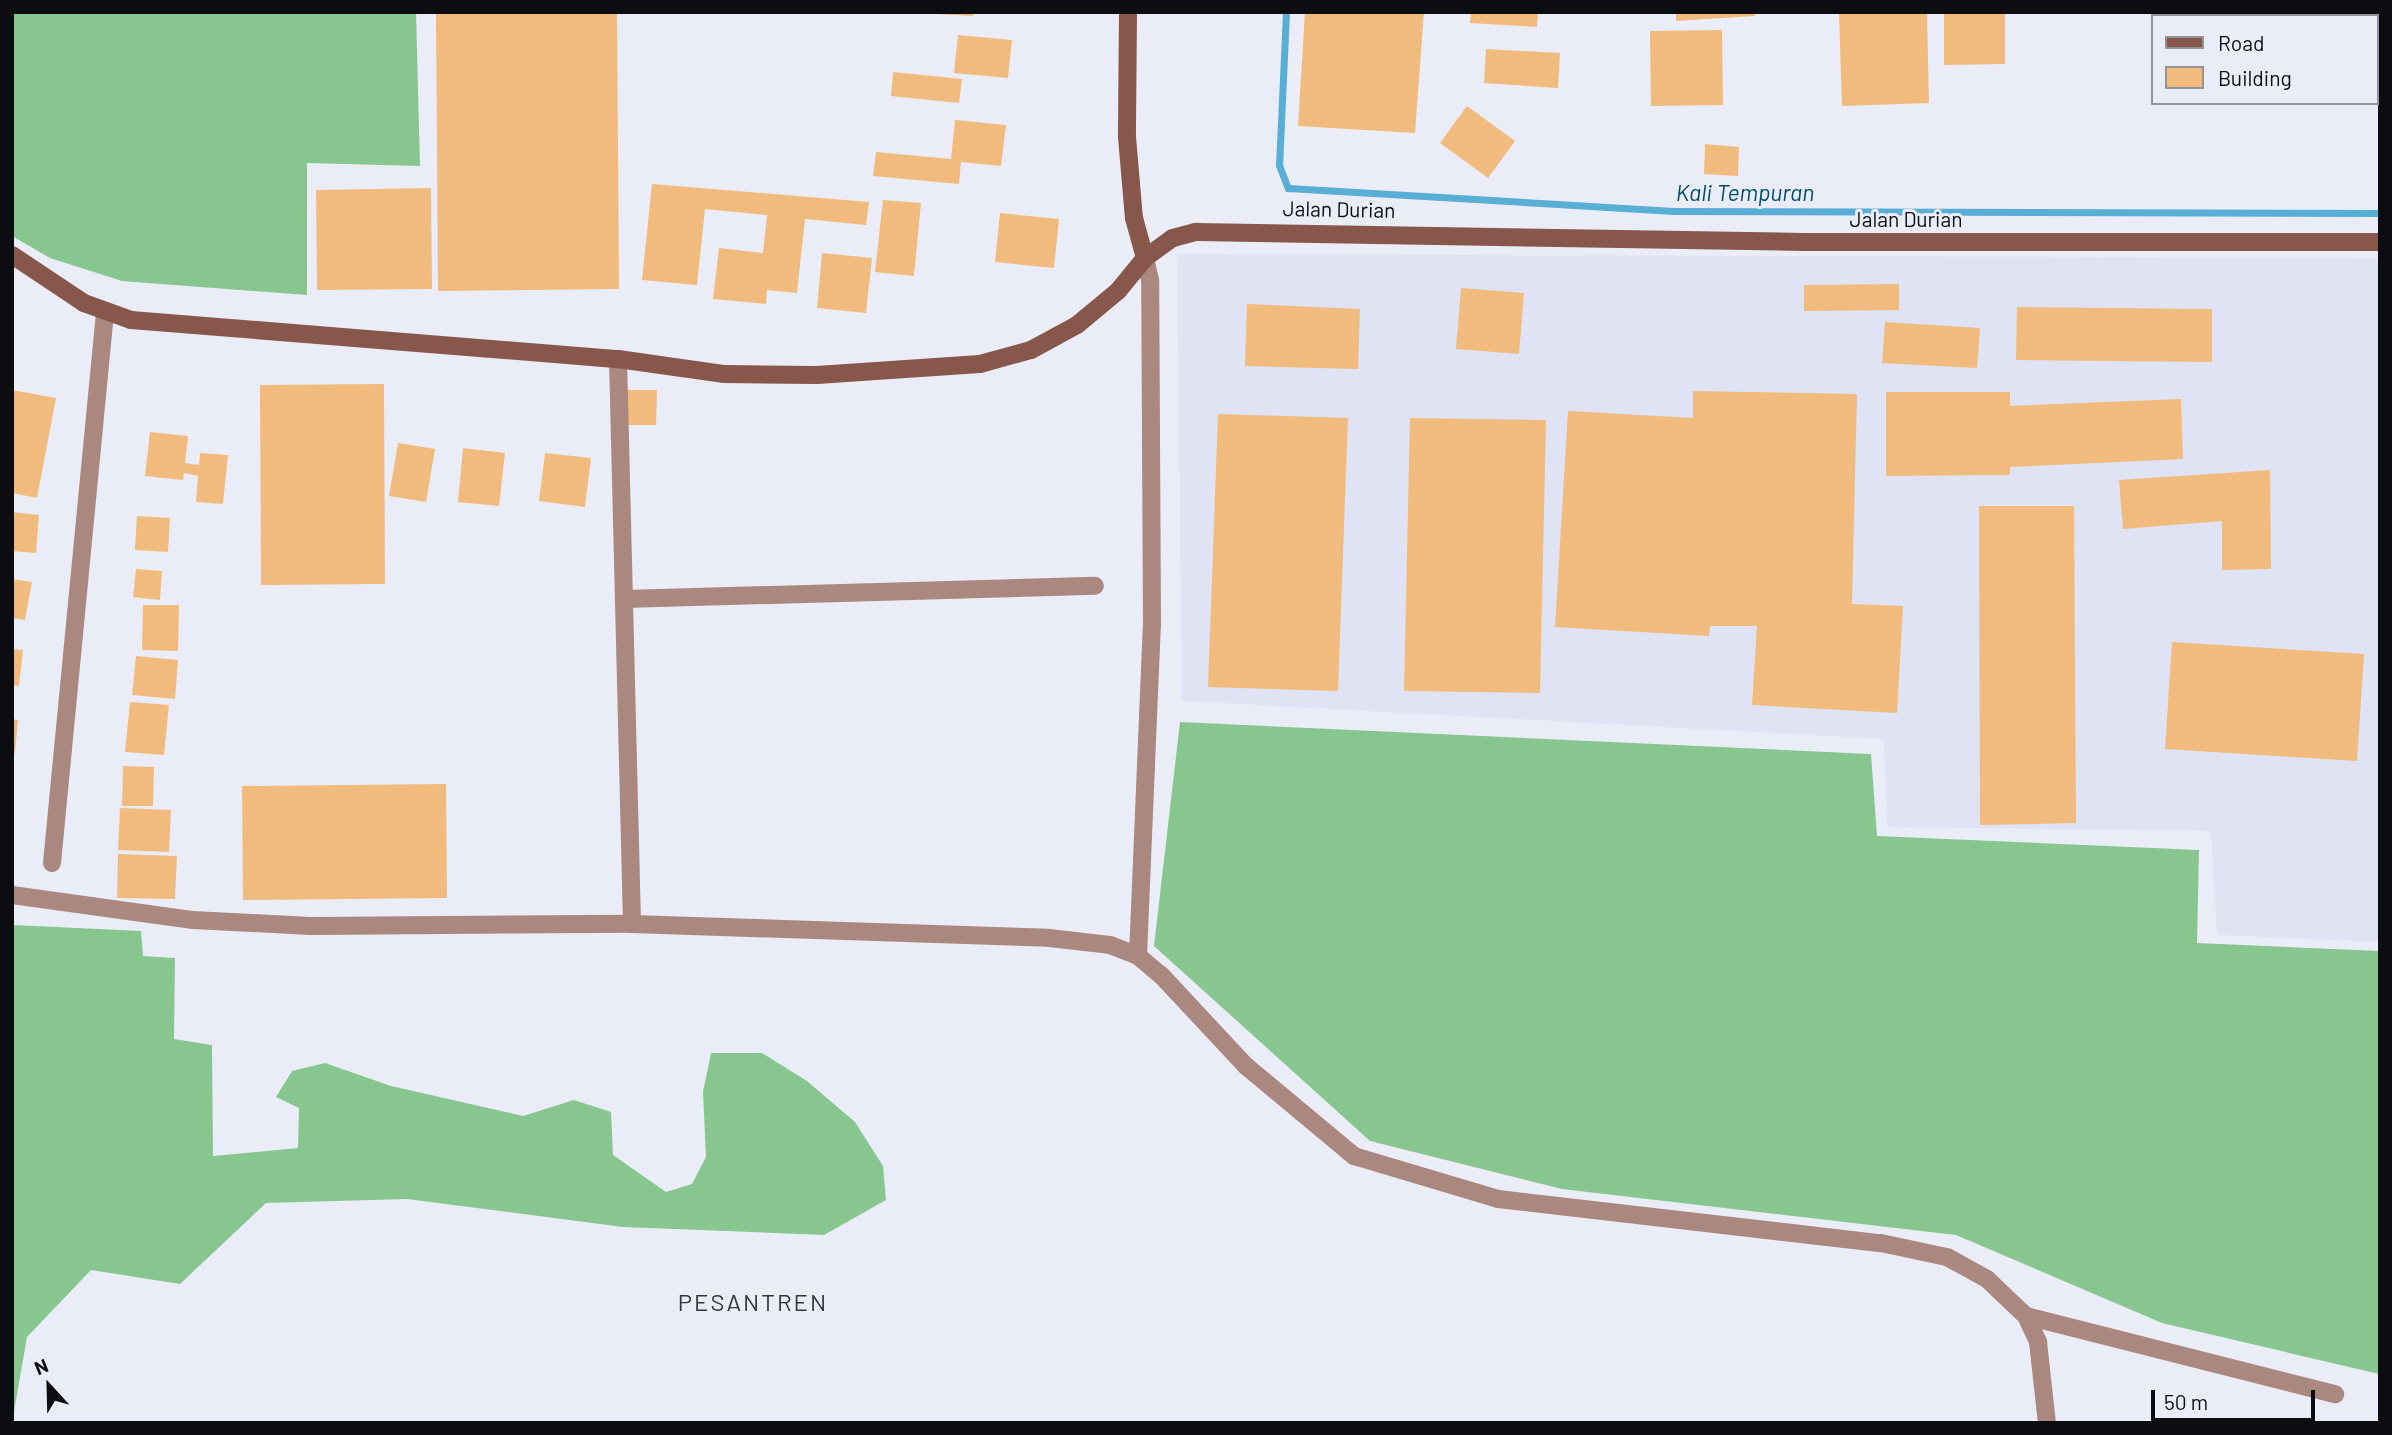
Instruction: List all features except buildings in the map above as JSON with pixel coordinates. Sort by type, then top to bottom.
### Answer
[{"type":"main road","points":[[1128,12],[1127,137],[1134,218],[1145,258]]},
{"type":"main road","name":"Jalan Durian","points":[[105,313],[165,324],[618,359],[773,375],[921,370],[1007,359],[1077,325],[1118,291],[1145,258],[1173,238],[1232,229],[1804,242],[2380,242]]},
{"type":"main road","points":[[12,255],[105,313]]},
{"type":"street","points":[[1138,956],[1152,626],[1150,280],[1145,258]]},
{"type":"street","points":[[52,863],[105,313]]},
{"type":"street","points":[[618,359],[632,924]]},
{"type":"street","points":[[624,599],[1095,586]]},
{"type":"street","points":[[12,895],[194,920],[310,926],[632,924],[1083,940],[1138,956],[1246,1066],[1354,1156],[1499,1199],[1881,1243],[1947,1257],[1987,1279],[2026,1316],[2038,1342],[2047,1423]]},
{"type":"street","points":[[2026,1316],[2335,1394]]},
{"type":"shaded area","points":[[1177,254],[2380,258],[2380,942],[2217,935],[2211,831],[1887,827],[1884,739],[1182,701]]},
{"type":"green space","points":[[12,12],[416,12],[420,166],[307,163],[307,295],[122,281],[50,258],[12,236]]},
{"type":"green space","points":[[1180,722],[1871,754],[1877,836],[2199,850],[2197,943],[2380,951],[2379,1374],[2162,1323],[1956,1235],[1562,1189],[1370,1141],[1154,946]]},
{"type":"green space","points":[[12,925],[141,931],[143,956],[175,958],[174,1039],[212,1045],[213,1156],[298,1148],[299,1108],[276,1097],[292,1071],[325,1063],[391,1086],[523,1116],[574,1100],[611,1112],[613,1155],[666,1192],[692,1184],[706,1157],[703,1092],[711,1053],[762,1053],[807,1081],[855,1122],[883,1166],[886,1200],[824,1235],[623,1227],[407,1199],[266,1203],[180,1284],[91,1270],[27,1337],[12,1423]]},
{"type":"waterway","name":"Kali Tempuran","points":[[1286,12],[1279,165],[1288,188],[1673,211],[2380,213]]},
{"type":"district","name":"PESANTREN","points":[[753,1302]]}]
